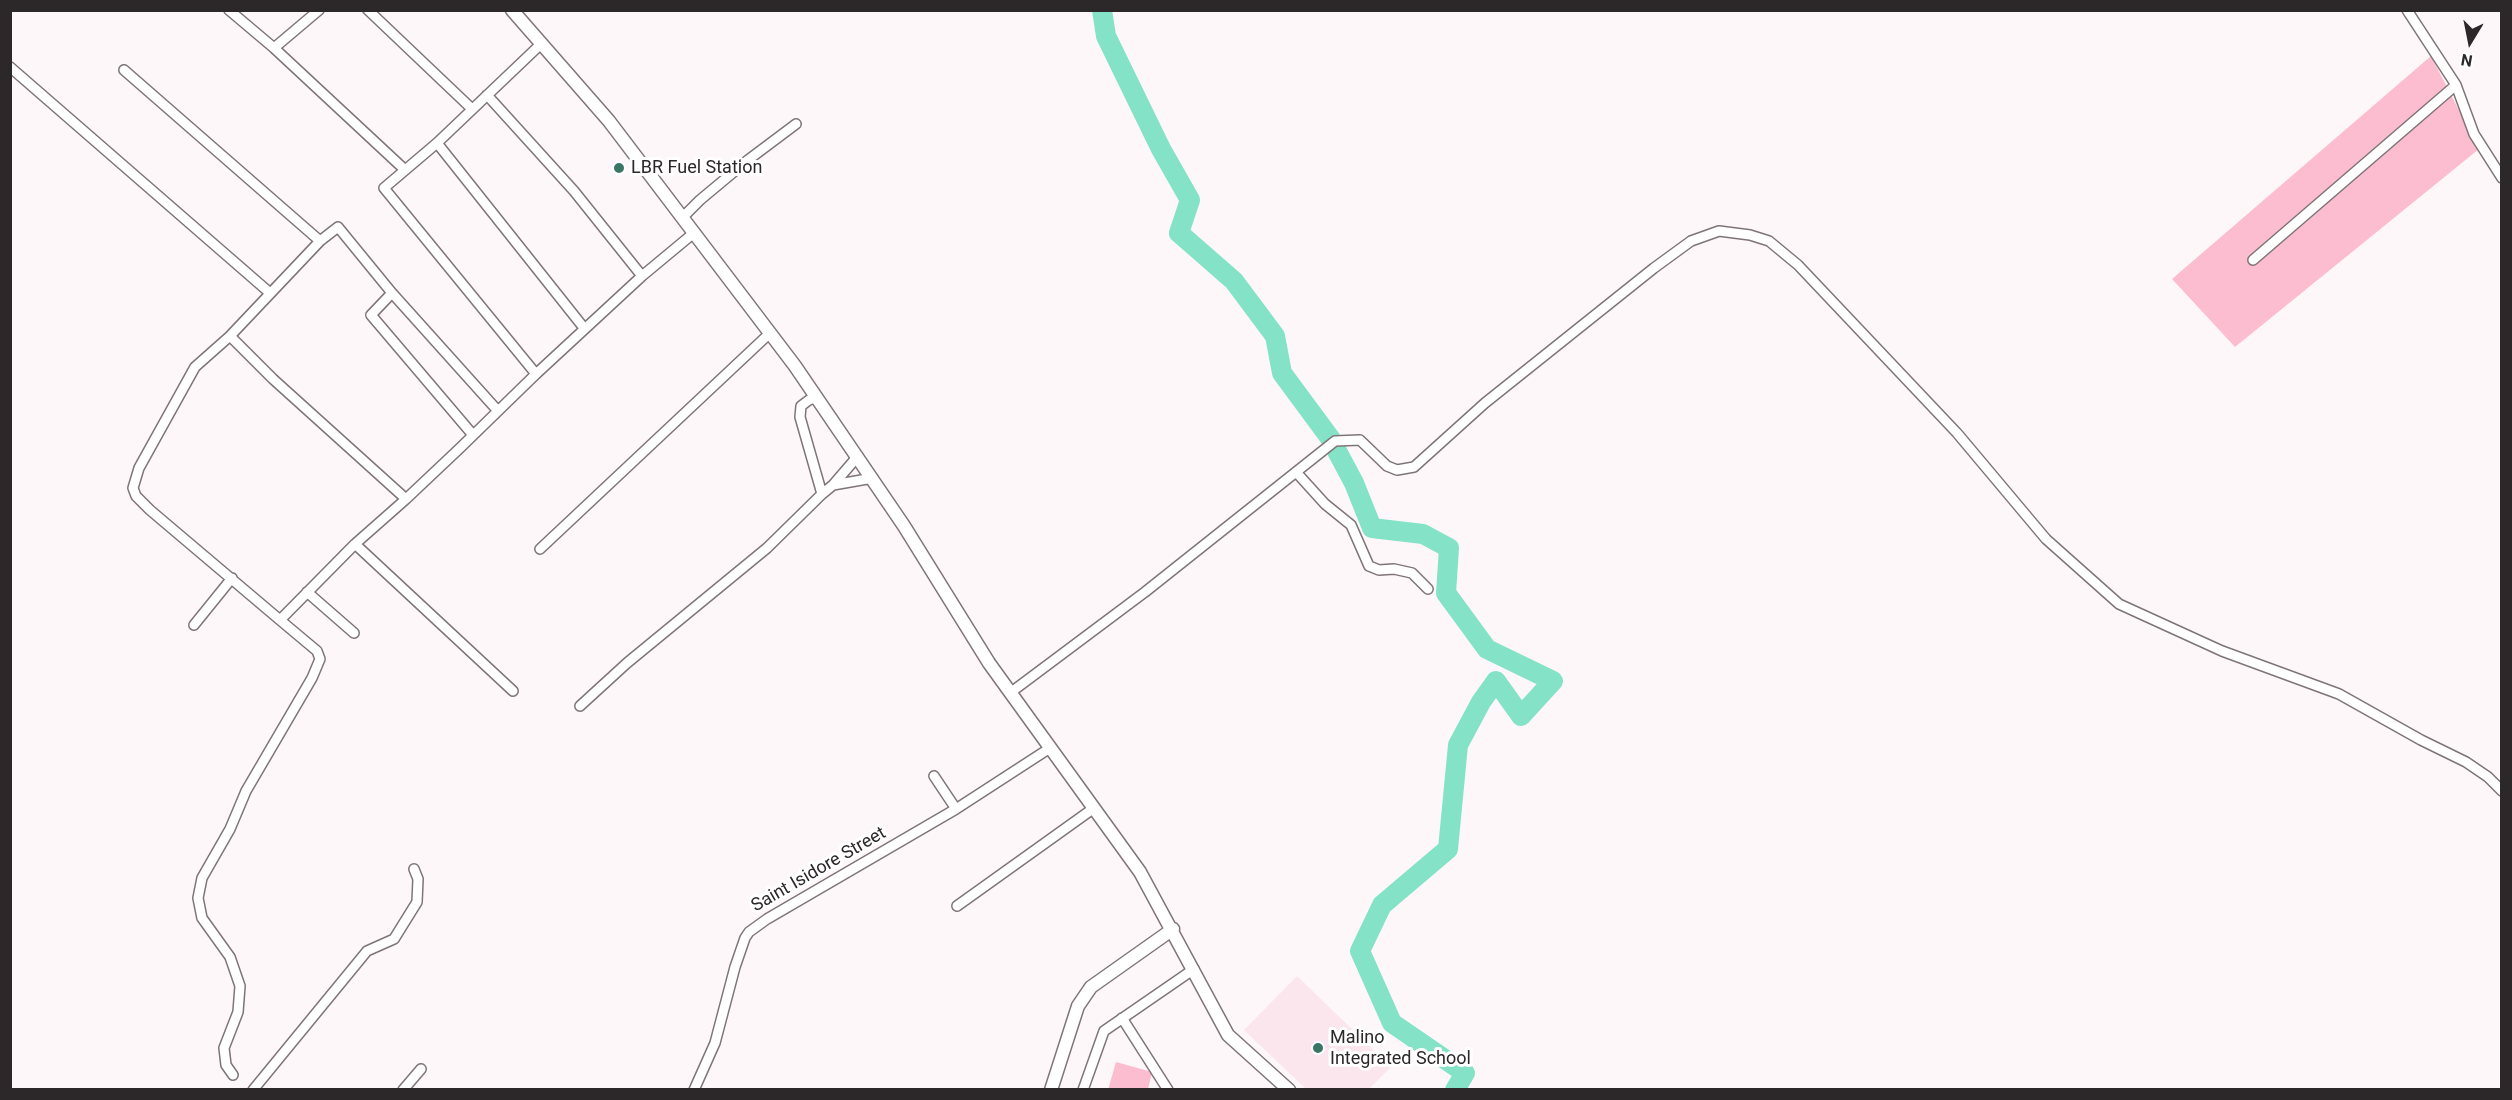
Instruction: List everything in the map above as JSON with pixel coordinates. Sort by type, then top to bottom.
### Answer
[{"type":"street","points":[[229,10],[274,48],[404,169]]},
{"type":"street","points":[[274,48],[319,10]]},
{"type":"street","points":[[368,10],[471,108]]},
{"type":"street","points":[[512,10],[609,121],[817,397],[873,478],[1010,693],[1140,872],[1173,929],[1228,1035],[1289,1089]]},
{"type":"street","points":[[2407,10],[2456,85],[2474,134],[2502,178]]},
{"type":"street","points":[[536,374],[384,188],[437,143],[471,108],[542,43]]},
{"type":"street","points":[[10,67],[270,293]]},
{"type":"street","points":[[124,70],[320,241]]},
{"type":"street","points":[[2253,260],[2456,85]]},
{"type":"street","points":[[487,94],[574,191],[642,276]]},
{"type":"street","points":[[683,217],[748,160],[796,124]]},
{"type":"street","points":[[437,143],[584,328]]},
{"type":"street","points":[[233,1075],[226,1065],[225,1048],[238,1012],[240,986],[230,957],[202,918],[198,897],[202,878],[230,829],[246,791],[312,678],[320,658],[317,651],[136,496],[133,488],[139,468],[195,367],[230,336],[320,241],[338,227],[392,293],[498,411]]},
{"type":"street","points":[[1010,693],[1145,592],[1335,441],[1360,440],[1387,466],[1397,470],[1414,467],[1485,403],[1690,241],[1719,231],[1758,236],[1779,247],[1957,433],[2046,539],[2106,595],[2135,613],[2178,633],[2339,694],[2421,740],[2466,762],[2488,777],[2502,791]]},
{"type":"street","points":[[280,620],[356,543],[406,499],[584,328],[694,232]]},
{"type":"street","points":[[392,293],[371,315],[473,435]]},
{"type":"street","points":[[540,549],[770,333]]},
{"type":"street","points":[[230,336],[273,379],[406,499]]},
{"type":"street","points":[[817,397],[801,406],[800,417],[822,494]]},
{"type":"street","points":[[580,706],[627,663],[767,548],[833,485],[858,456]]},
{"type":"street","points":[[1296,472],[1325,504],[1351,525],[1369,566],[1379,570],[1394,569],[1412,573],[1428,589]]},
{"type":"street","points":[[833,485],[873,478]]},
{"type":"street","points":[[356,543],[513,691]]},
{"type":"street","points":[[194,625],[232,578]]},
{"type":"street","points":[[307,592],[354,633]]},
{"type":"street","name":"Saint Isidore Street","points":[[694,1089],[715,1043],[735,967],[749,932],[767,919],[956,809],[1050,748]]},
{"type":"street","points":[[934,776],[956,809]]},
{"type":"street","points":[[957,906],[1094,808]]},
{"type":"street","points":[[253,1089],[368,951],[394,939],[417,902],[418,879],[414,869]]},
{"type":"street","points":[[1051,1089],[1078,1006],[1091,987],[1173,929]]},
{"type":"street","points":[[1083,1089],[1104,1031],[1194,969]]},
{"type":"street","points":[[1122,1018],[1167,1089]]},
{"type":"street","points":[[403,1089],[421,1069]]},
{"type":"shaded area","points":[[2431,56],[2479,149],[2235,347],[2172,279]]},
{"type":"shaded area","name":"Malino Integrated School","points":[[1297,976],[1391,1067],[1369,1089],[1306,1089],[1244,1030]]},
{"type":"shaded area","points":[[1116,1062],[1152,1072],[1148,1089],[1108,1090]]},
{"type":"waterway","points":[[1102,10],[1106,36],[1161,149],[1190,200],[1179,233],[1234,281],[1275,336],[1282,373],[1330,438],[1354,483],[1372,528],[1423,534],[1449,548],[1446,593],[1487,649],[1553,681],[1521,716],[1496,681],[1481,702],[1458,745],[1448,849],[1382,905],[1360,951],[1392,1023],[1465,1073],[1455,1090]]},
{"type":"place","name":"LBR Fuel Station","points":[[619,168]]},
{"type":"place","name":"Malino Integrated School","points":[[1318,1048]]}]
